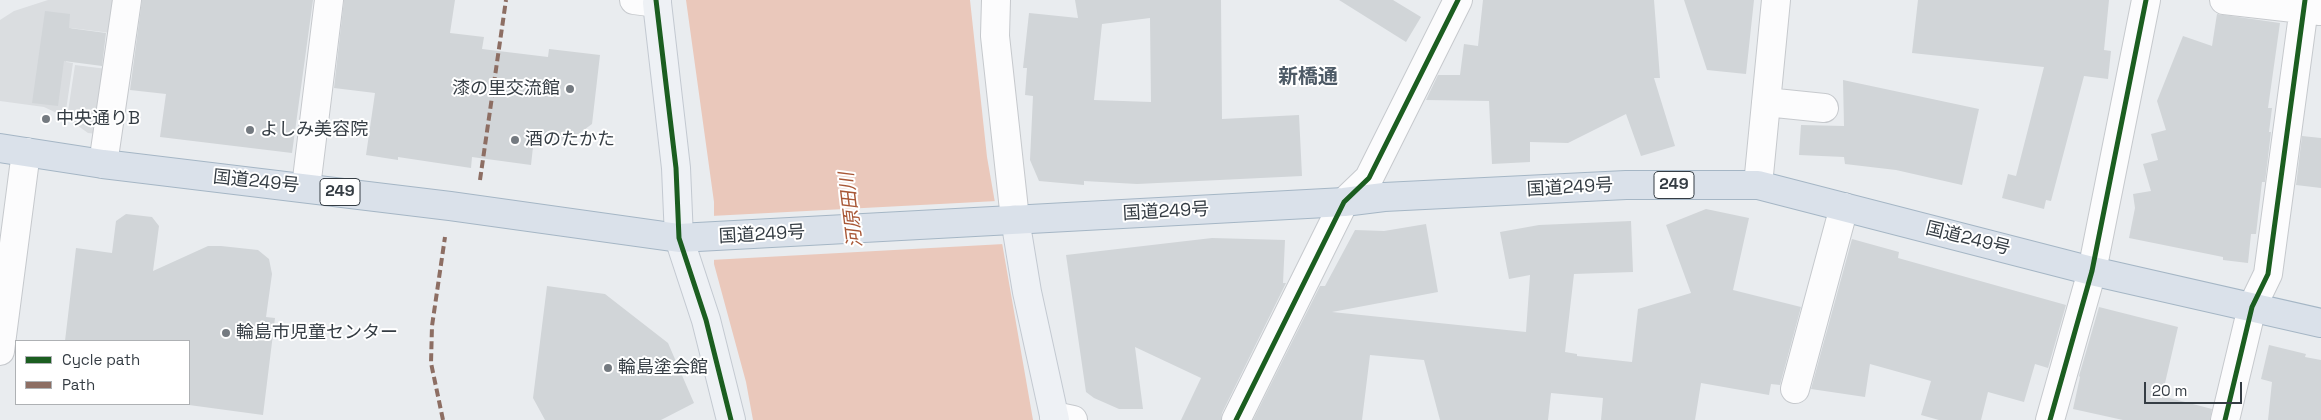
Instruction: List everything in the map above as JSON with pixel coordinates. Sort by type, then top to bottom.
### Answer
[{"type":"highway","name":"国道249号","points":[[13,150],[103,164],[306,187],[679,238],[709,238],[1013,219],[1344,202],[1384,197],[1626,185],[1758,185],[2092,270],[2321,323]]},
{"type":"street","points":[[103,164],[127,0]]},
{"type":"street","points":[[306,187],[329,0]]},
{"type":"street","points":[[996,0],[996,36],[1013,219],[1026,292],[1061,419]]},
{"type":"street","points":[[1236,420],[1344,202],[1369,178],[1458,0]]},
{"type":"street","points":[[1758,185],[1776,0]]},
{"type":"street","points":[[2050,420],[2092,270],[2146,0]]},
{"type":"street","points":[[2224,0],[2310,7],[2268,274],[2252,307],[2225,420]]},
{"type":"street","points":[[649,1],[676,168],[679,238],[706,320],[728,419]]},
{"type":"street","points":[[1766,102],[1824,108]]},
{"type":"street","points":[[0,351],[13,150]]},
{"type":"street","points":[[1795,390],[1844,206]]},
{"type":"shaded area","points":[[48,0],[115,0],[111,33],[71,28],[66,62],[73,63],[65,117],[44,107],[0,101],[0,20],[14,11]]},
{"type":"shaded area","points":[[75,65],[107,69],[98,134],[88,133],[67,118]]},
{"type":"water","name":"河原田川","points":[[686,0],[970,0],[987,157],[1033,420],[753,420],[746,382],[714,264],[714,202]]},
{"type":"pier","points":[[997,201],[1004,244],[711,260],[711,216]]},
{"type":"building","points":[[142,0],[313,0],[292,153],[160,137],[166,94],[130,90]]},
{"type":"building","points":[[344,0],[455,0],[450,33],[484,37],[482,49],[548,57],[549,49],[600,55],[592,124],[569,141],[534,138],[531,165],[472,157],[471,168],[398,157],[398,160],[366,155],[375,93],[334,88]]},
{"type":"building","points":[[1075,0],[1221,0],[1222,119],[1299,115],[1302,176],[1137,184],[1084,181],[1084,185],[1039,181],[1030,160],[1033,96],[1025,95],[1027,68],[1023,68],[1029,13],[1078,18]],"holes":[[[1150,18],[1151,102],[1094,100],[1102,24]]]},
{"type":"building","points":[[1339,0],[1393,0],[1421,17],[1406,42]]},
{"type":"building","points":[[1483,0],[1654,0],[1660,78],[1654,78],[1675,146],[1641,156],[1626,114],[1568,143],[1530,142],[1530,162],[1492,164],[1489,101],[1426,100],[1438,75],[1460,75],[1464,44],[1478,46]]},
{"type":"building","points":[[1684,0],[1754,0],[1746,74],[1707,70]]},
{"type":"building","points":[[1918,0],[2109,0],[2104,50],[2111,51],[2108,79],[2084,76],[2051,201],[2046,200],[2044,209],[2002,198],[2008,174],[2016,176],[2044,67],[1912,53]]},
{"type":"building","points":[[45,11],[70,14],[69,28],[106,33],[102,66],[64,61],[58,106],[32,103]]},
{"type":"building","points":[[2217,14],[2280,23],[2268,108],[2272,108],[2265,182],[2262,182],[2256,234],[2251,234],[2248,263],[2223,260],[2223,257],[2129,238],[2135,208],[2133,194],[2151,191],[2143,164],[2158,160],[2151,134],[2166,130],[2157,101],[2183,36],[2212,46]]},
{"type":"building","points":[[1843,80],[1979,109],[1962,185],[1896,170],[1845,164],[1844,157],[1799,155],[1801,125],[1844,126]]},
{"type":"building","points":[[2302,136],[2321,138],[2321,188],[2296,185]]},
{"type":"building","points":[[1706,209],[1749,218],[1733,290],[1801,307],[1780,385],[1771,384],[1769,395],[1701,383],[1695,420],[1601,420],[1603,398],[1551,393],[1548,420],[1440,420],[1424,360],[1370,355],[1362,420],[1253,420],[1320,286],[1325,286],[1355,230],[1384,231],[1426,224],[1438,292],[1332,312],[1526,332],[1530,275],[1509,279],[1500,232],[1539,225],[1631,221],[1633,272],[1574,274],[1565,352],[1577,354],[1577,356],[1632,362],[1638,309],[1691,293],[1666,225]]},
{"type":"building","points":[[126,214],[152,217],[159,226],[153,271],[208,246],[258,250],[269,259],[272,274],[266,317],[275,318],[263,415],[189,405],[190,340],[65,340],[76,248],[112,253],[116,221]]},
{"type":"building","points":[[1212,238],[1285,240],[1283,283],[1286,283],[1222,413],[1221,420],[1181,420],[1201,378],[1135,347],[1143,409],[1119,409],[1094,398],[1086,392],[1066,255]]},
{"type":"building","points":[[1852,239],[1899,252],[1898,258],[2066,305],[2048,368],[2035,364],[2024,402],[1988,392],[1981,420],[1939,420],[1921,415],[1931,381],[1870,364],[1865,397],[1811,389]]},
{"type":"building","name":"輪島塗会館","points":[[547,286],[605,294],[668,343],[694,403],[661,420],[545,420],[533,398]]},
{"type":"building","points":[[2099,307],[2178,327],[2162,396],[2212,409],[2210,420],[2123,420],[2073,409],[2079,376]]},
{"type":"building","points":[[2269,345],[2306,354],[2305,357],[2321,360],[2321,420],[2268,420],[2272,382],[2261,379]]},
{"type":"marked path","points":[[480,180],[506,0]]},
{"type":"marked path","points":[[443,420],[431,363],[432,326],[445,237]]},
{"type":"cycle path","points":[[656,0],[676,168],[679,238],[706,320],[731,420]]},
{"type":"cycle path","points":[[1236,420],[1344,202],[1369,178],[1458,0]]},
{"type":"cycle path","points":[[2050,420],[2092,271],[2146,0]]},
{"type":"cycle path","points":[[2225,420],[2252,307],[2268,274],[2305,0]]},
{"type":"place","name":"漆の里交流館","points":[[570,89]]},
{"type":"place","name":"中央通りB","points":[[46,119]]},
{"type":"place","name":"よしみ美容院","points":[[250,130]]},
{"type":"place","name":"酒のたかた","points":[[515,140]]},
{"type":"place","name":"輪島市児童センター","points":[[226,333]]},
{"type":"place","name":"輪島塗会館","points":[[608,368]]},
{"type":"district","name":"新橋通","points":[[1308,78]]}]
